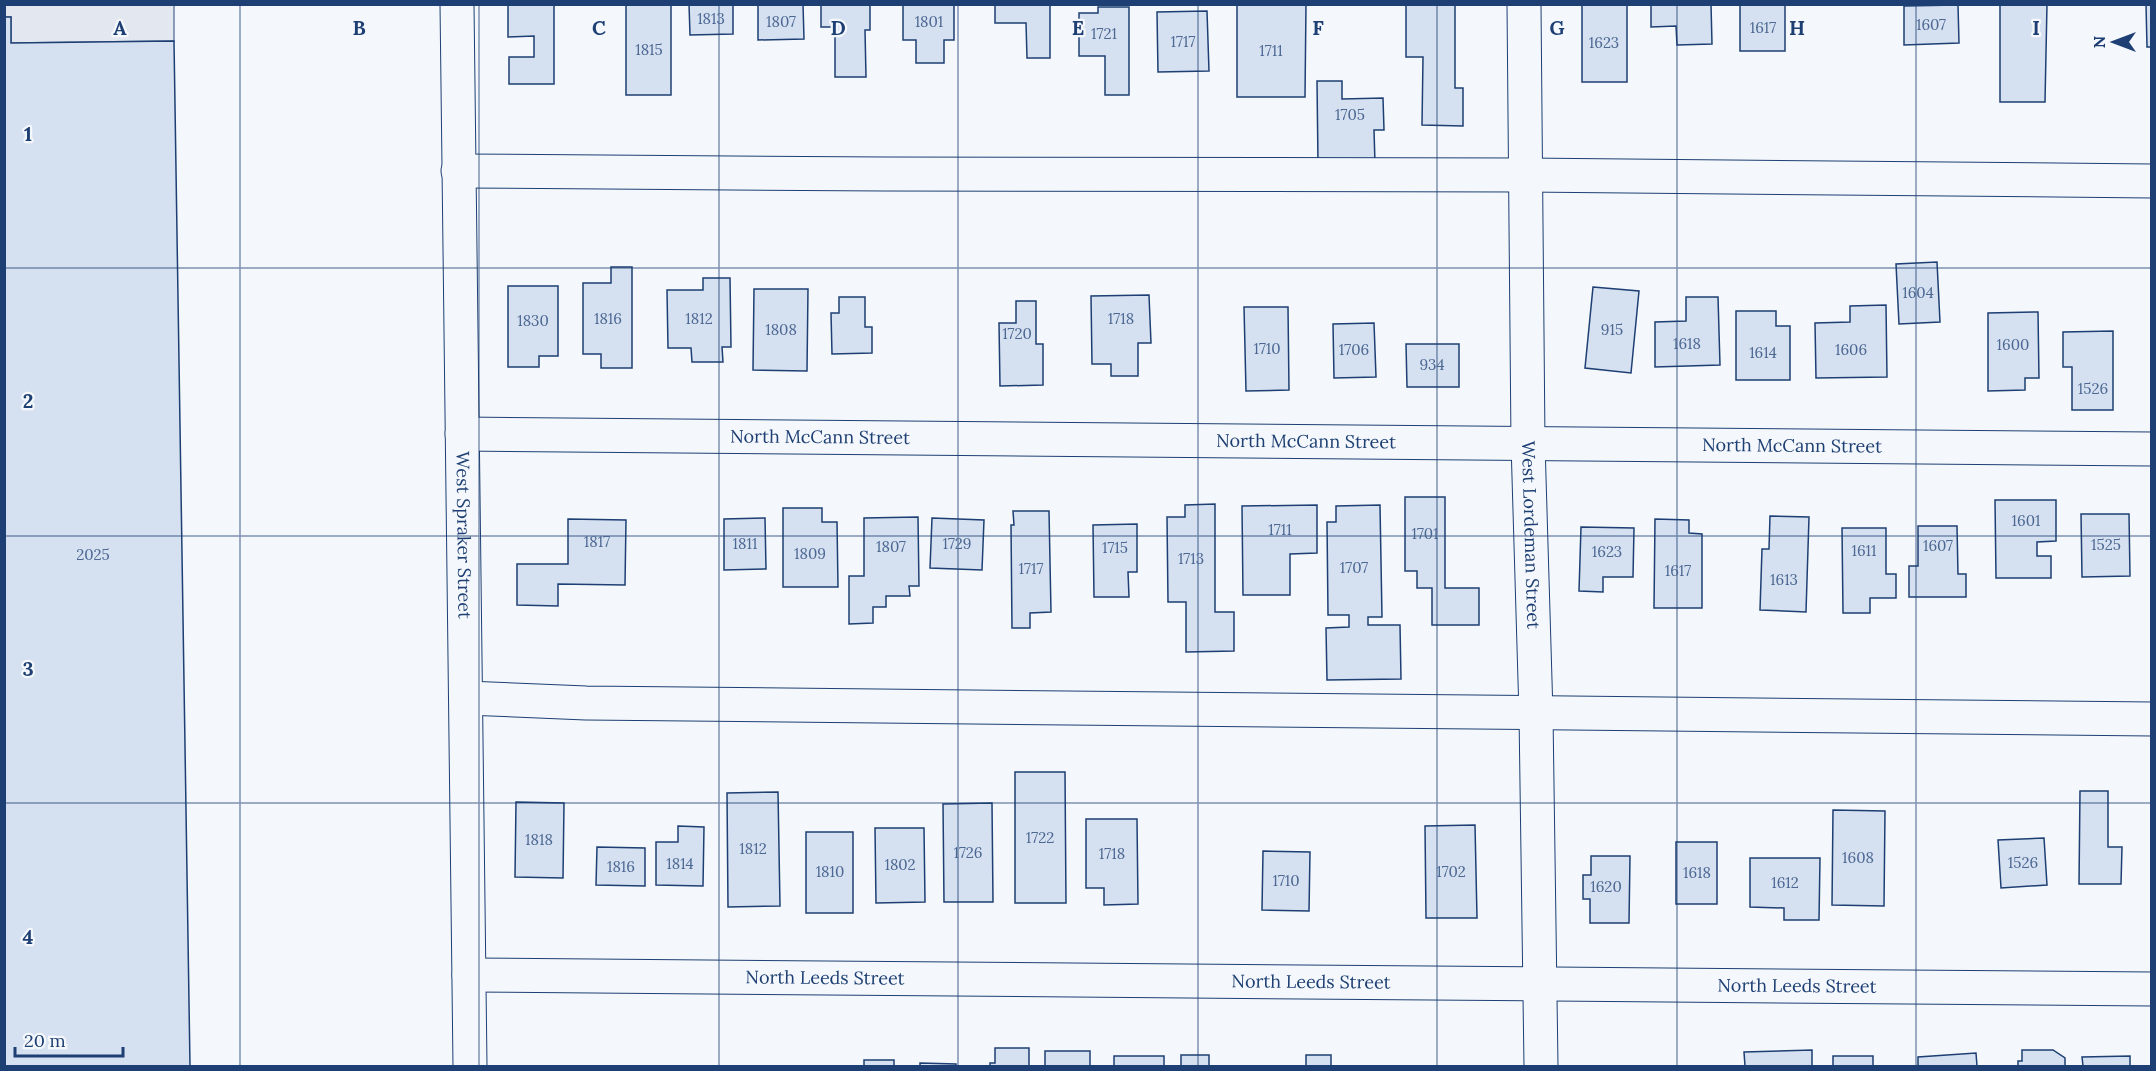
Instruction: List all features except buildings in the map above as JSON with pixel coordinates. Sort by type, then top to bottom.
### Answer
[{"type":"street","name":"West Spraker Street","points":[[457,4],[470,1066]]},
{"type":"street","name":"West Lordeman Street","points":[[1524,4],[1528,443],[1536,714],[1541,1066]]},
{"type":"street","points":[[458,171],[1525,175],[2151,181]]},
{"type":"street","name":"North McCann Street","points":[[462,434],[2151,449]]},
{"type":"street","points":[[466,698],[586,703],[1536,714],[2151,718]]},
{"type":"street","name":"North Leeds Street","points":[[470,975],[2151,989]]},
{"type":"shaded area","points":[[4,5],[174,5],[174,41],[11,43],[11,17],[5,17]]}]
